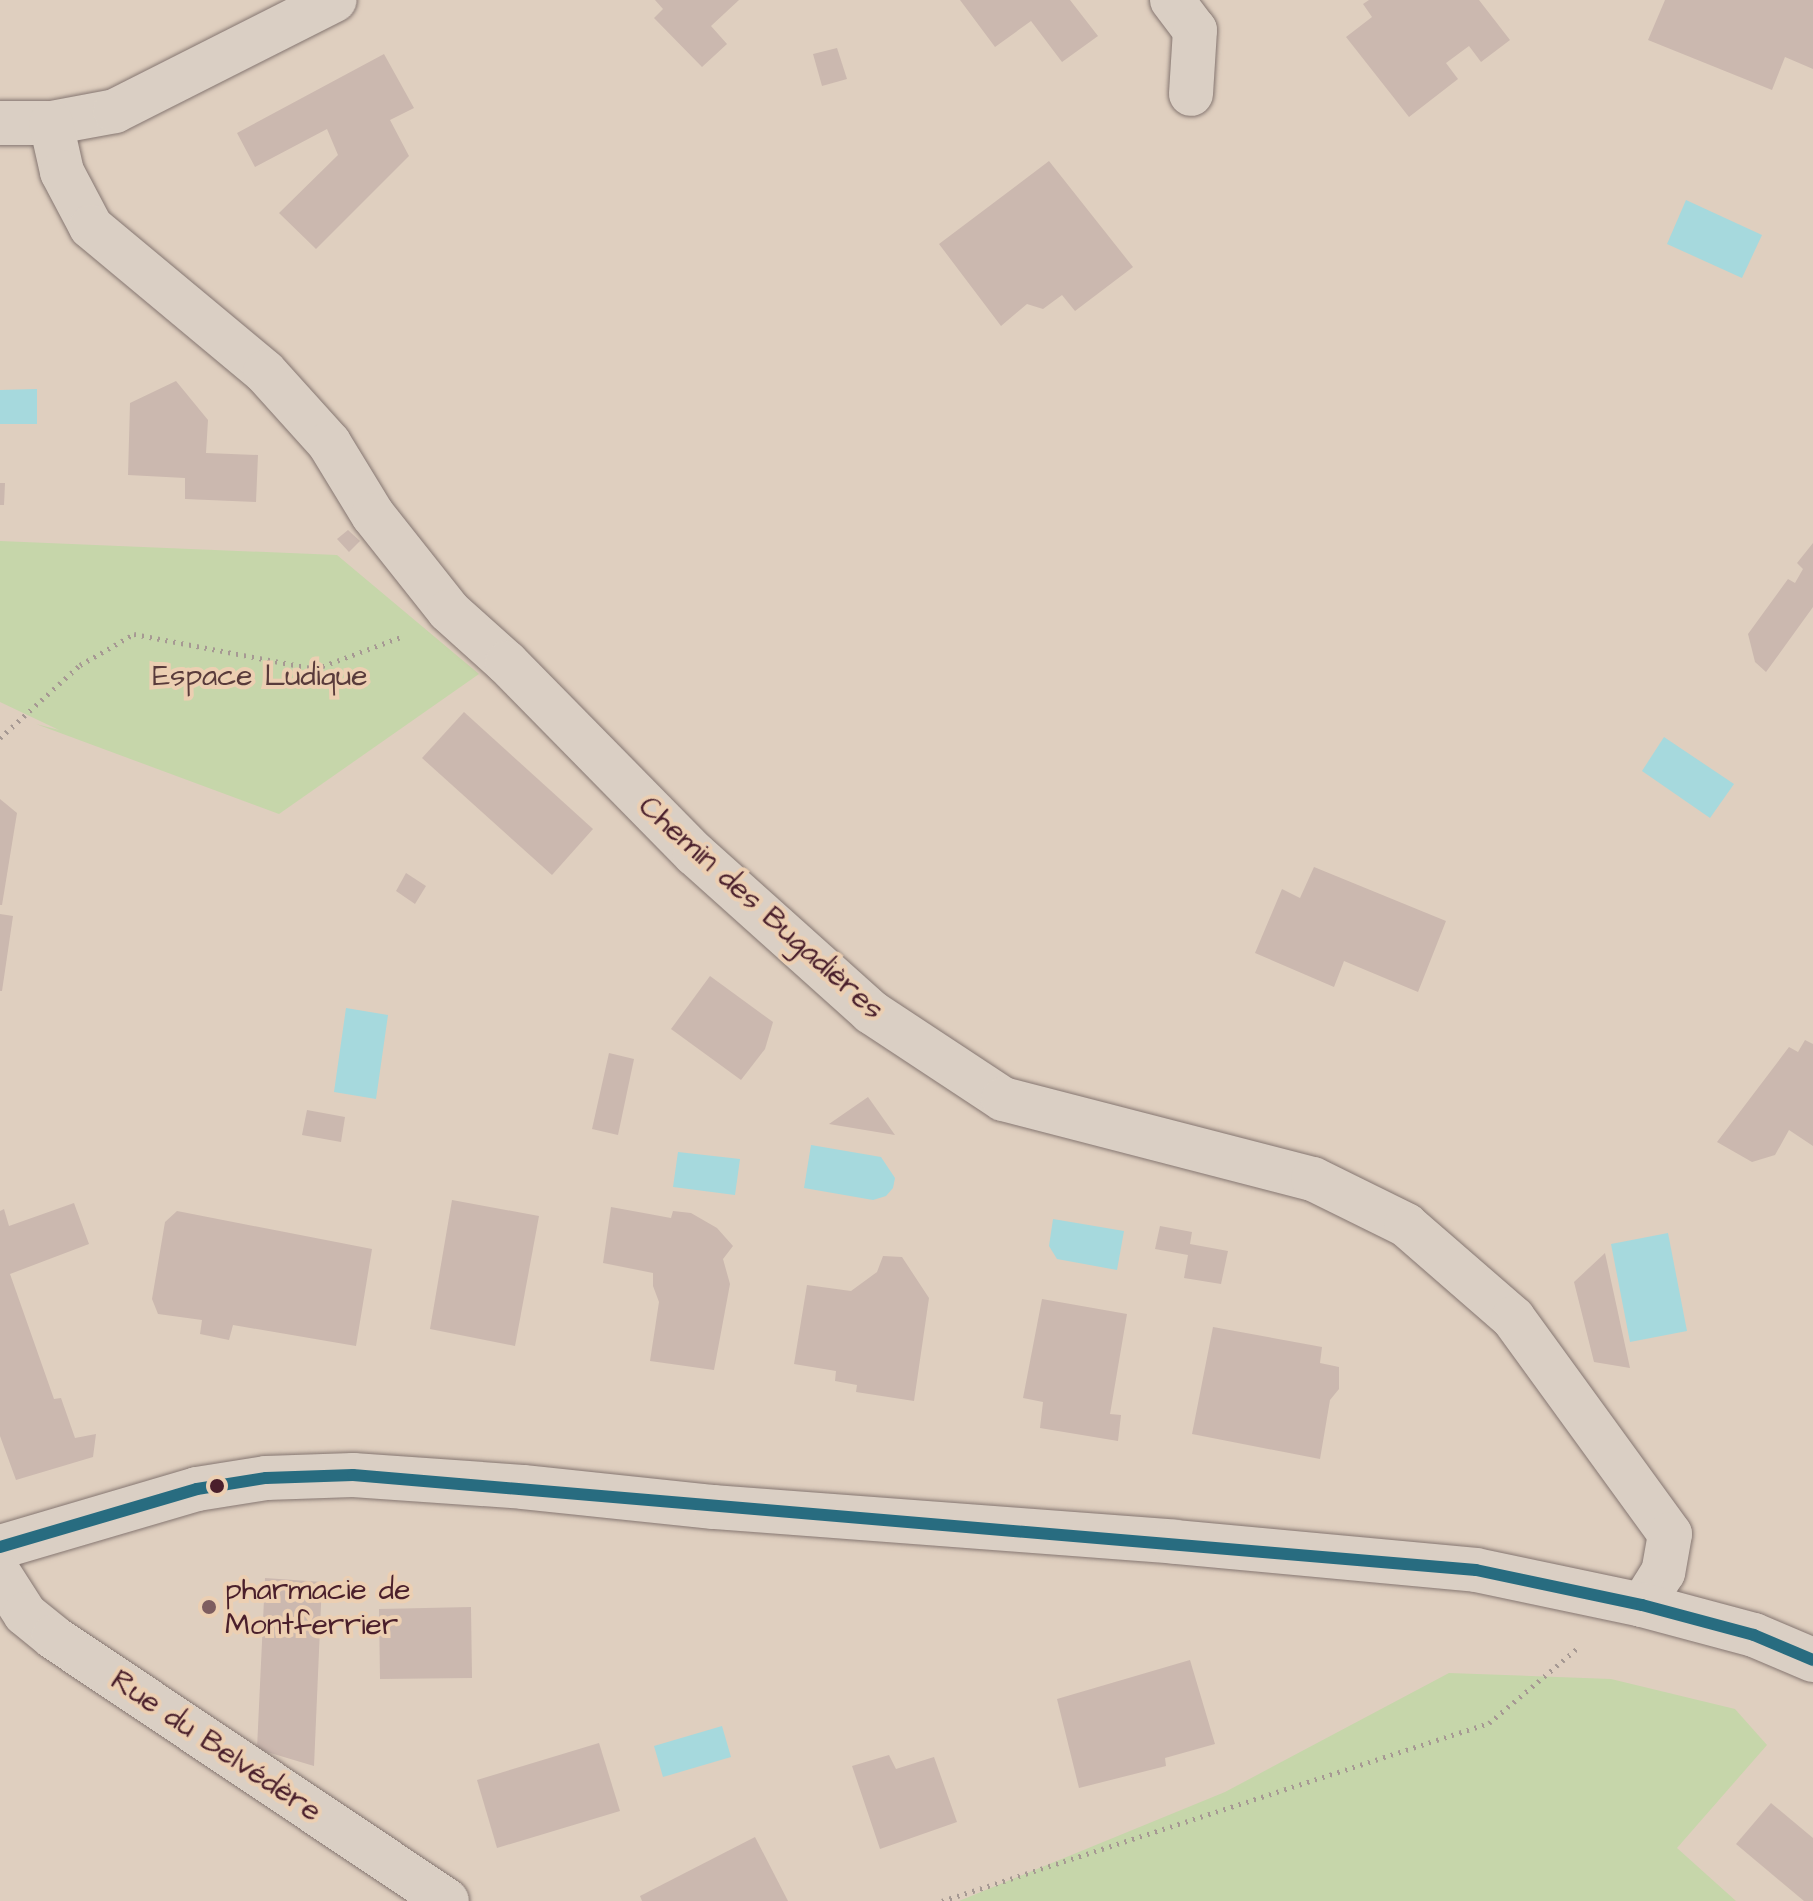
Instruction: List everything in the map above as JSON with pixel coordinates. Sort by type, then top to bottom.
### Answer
[{"type":"street","points":[[0,123],[51,123],[115,111],[335,0]]},
{"type":"street","points":[[1172,0],[1195,30],[1191,94]]},
{"type":"street","name":"Chemin des Bugadières","points":[[51,123],[62,172],[91,227],[265,372],[329,443],[373,515],[449,611],[507,663],[695,854],[871,1012],[1003,1099],[1313,1179],[1406,1225],[1513,1318],[1670,1534],[1663,1572],[1642,1605]]},
{"type":"street","points":[[0,1547],[197,1489],[266,1478],[353,1475],[523,1487],[714,1507],[1175,1542],[1476,1570],[1642,1605],[1754,1635],[1813,1660]]},
{"type":"street","name":"Rue du Belvédère","points":[[0,1575],[25,1614],[53,1637],[447,1901]]},
{"type":"path","points":[[0,738],[80,665],[134,634],[315,669],[386,645],[449,611]]},
{"type":"path","points":[[942,1901],[1489,1723],[1587,1640],[1642,1605]]},
{"type":"green space","name":"Espace Ludique","points":[[0,541],[337,555],[479,674],[279,814],[36,724],[59,730],[0,702]]},
{"type":"green space","points":[[1449,1673],[1611,1679],[1735,1709],[1767,1745],[1677,1848],[1736,1901],[959,1901],[1225,1792]]},
{"type":"water","points":[[1686,200],[1762,235],[1742,278],[1667,244]]},
{"type":"water","points":[[37,389],[37,424],[0,424],[0,390]]},
{"type":"water","points":[[1664,737],[1734,784],[1710,818],[1642,771]]},
{"type":"water","points":[[346,1008],[388,1015],[376,1099],[334,1092]]},
{"type":"water","points":[[811,1145],[881,1157],[895,1178],[893,1188],[886,1196],[873,1200],[804,1188]]},
{"type":"water","points":[[678,1152],[740,1159],[735,1195],[673,1187]]},
{"type":"water","points":[[1053,1219],[1124,1231],[1117,1270],[1057,1259],[1049,1246]]},
{"type":"water","points":[[1668,1233],[1687,1331],[1630,1342],[1611,1244]]},
{"type":"water","points":[[722,1726],[731,1757],[663,1777],[654,1746]]},
{"type":"building","points":[[655,0],[739,0],[711,26],[727,44],[702,67],[654,18],[663,9]]},
{"type":"building","points":[[960,0],[1070,0],[1098,36],[1062,62],[1031,21],[995,47]]},
{"type":"building","points":[[1369,0],[1479,0],[1510,40],[1481,62],[1469,46],[1446,63],[1458,79],[1409,117],[1346,37],[1372,17],[1363,4]]},
{"type":"building","points":[[1665,0],[1813,0],[1813,69],[1785,57],[1772,90],[1648,40]]},
{"type":"building","points":[[837,48],[847,79],[822,86],[813,54]]},
{"type":"building","points":[[384,54],[414,108],[390,120],[409,156],[316,249],[279,213],[338,155],[327,129],[255,167],[237,133]]},
{"type":"building","points":[[1049,161],[1133,267],[1075,311],[1062,295],[1043,309],[1027,304],[1001,326],[939,244]]},
{"type":"building","points":[[176,381],[208,420],[206,453],[258,455],[256,502],[185,499],[185,478],[128,475],[130,403]]},
{"type":"building","points":[[0,483],[5,483],[4,505],[0,505]]},
{"type":"building","points":[[348,530],[360,541],[349,552],[337,539]]},
{"type":"building","points":[[1813,543],[1813,607],[1766,672],[1755,662],[1748,634],[1788,579],[1795,583],[1803,569],[1797,563]]},
{"type":"building","name":"Espace Ludique","points":[[464,712],[593,829],[552,875],[422,758]]},
{"type":"building","points":[[0,799],[17,813],[2,905],[0,905]]},
{"type":"building","points":[[1314,867],[1446,921],[1418,992],[1344,961],[1334,987],[1255,953],[1282,889],[1300,898]]},
{"type":"building","points":[[406,873],[426,886],[415,904],[396,891]]},
{"type":"building","points":[[0,914],[13,916],[2,991],[0,991]]},
{"type":"building","points":[[710,976],[773,1022],[765,1049],[741,1080],[671,1029]]},
{"type":"building","points":[[1805,1040],[1813,1044],[1813,1146],[1789,1130],[1775,1155],[1752,1162],[1717,1142],[1789,1047],[1798,1052]]},
{"type":"building","points":[[609,1053],[634,1059],[618,1135],[592,1129]]},
{"type":"building","points":[[868,1097],[895,1135],[829,1124]]},
{"type":"building","points":[[307,1110],[345,1117],[341,1142],[302,1135]]},
{"type":"building","points":[[452,1200],[539,1216],[515,1346],[430,1329]]},
{"type":"building","points":[[74,1203],[89,1244],[10,1274],[54,1399],[61,1398],[75,1438],[96,1434],[93,1457],[16,1480],[0,1436],[0,1211],[4,1209],[9,1226]]},
{"type":"building","points":[[611,1207],[671,1218],[673,1211],[691,1213],[717,1228],[733,1246],[723,1259],[730,1284],[714,1370],[650,1361],[659,1302],[653,1286],[653,1273],[603,1263]]},
{"type":"building","points":[[177,1211],[372,1249],[356,1346],[233,1325],[229,1340],[200,1334],[202,1320],[158,1314],[152,1299],[165,1222]]},
{"type":"building","points":[[1160,1226],[1192,1232],[1190,1244],[1228,1251],[1221,1284],[1184,1278],[1188,1255],[1155,1249]]},
{"type":"building","points":[[1605,1253],[1630,1368],[1594,1362],[1574,1282]]},
{"type":"building","points":[[883,1256],[902,1257],[929,1298],[914,1401],[856,1392],[857,1385],[835,1381],[836,1371],[794,1364],[807,1285],[851,1291],[877,1272]]},
{"type":"building","points":[[1042,1299],[1127,1314],[1110,1414],[1121,1415],[1118,1441],[1040,1428],[1043,1402],[1023,1398]]},
{"type":"building","points":[[1213,1327],[1322,1347],[1320,1363],[1339,1367],[1339,1389],[1330,1400],[1320,1459],[1192,1434]]},
{"type":"building","points":[[265,1578],[322,1582],[314,1766],[257,1749]]},
{"type":"building","points":[[471,1607],[472,1678],[380,1679],[379,1609]]},
{"type":"building","points":[[1190,1660],[1215,1744],[1165,1758],[1166,1766],[1079,1788],[1057,1699]]},
{"type":"building","points":[[599,1743],[620,1811],[497,1848],[477,1780]]},
{"type":"building","points":[[889,1755],[896,1769],[934,1757],[957,1822],[880,1849],[852,1766]]},
{"type":"building","points":[[1771,1803],[1813,1838],[1813,1901],[1804,1901],[1736,1844]]},
{"type":"building","points":[[755,1837],[788,1901],[642,1901],[640,1896]]},
{"type":"transit line","points":[[0,1547],[197,1489],[266,1478],[353,1475],[1476,1570],[1642,1605],[1754,1635],[1813,1660]]},
{"type":"place","name":"pharmacie de Montferrier","points":[[209,1607]]}]
